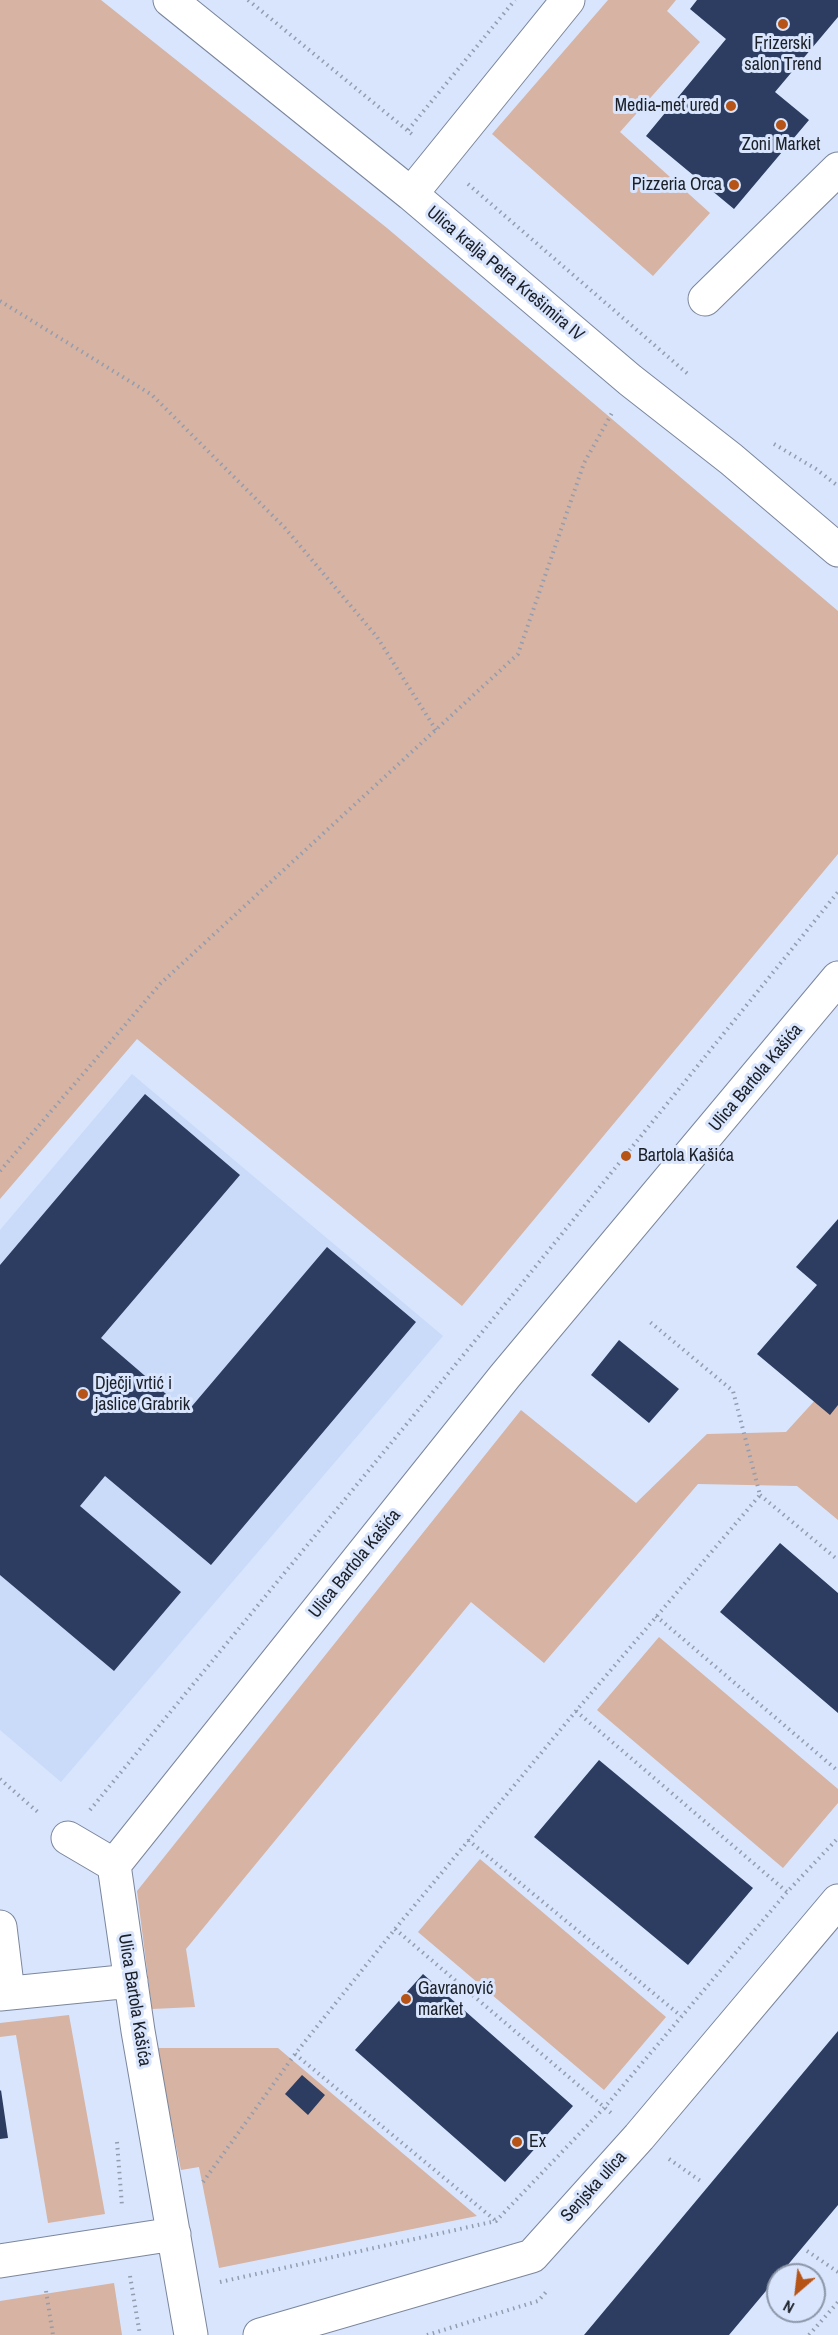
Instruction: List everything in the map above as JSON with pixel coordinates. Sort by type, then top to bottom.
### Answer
[{"type":"street","name":"Ulica kralja Petra Krešimira IV","points":[[170,0],[411,194],[630,380],[730,459],[838,550]]},
{"type":"street","points":[[411,194],[568,0]]},
{"type":"street","points":[[705,299],[838,169]]},
{"type":"street","name":"Ulica Bartola Kašića","points":[[191,2335],[131,1981],[114,1865],[505,1376],[838,978]]},
{"type":"street","points":[[68,1838],[114,1865]]},
{"type":"street","name":"Senjska ulica","points":[[260,2335],[532,2256],[639,2137],[838,1901]]},
{"type":"street","points":[[0,1927],[4,1994],[131,1981]]},
{"type":"street","points":[[0,2261],[174,2234]]},
{"type":"path","points":[[248,0],[408,130],[692,378]]},
{"type":"path","points":[[408,130],[515,0]]},
{"type":"path","points":[[0,301],[152,395],[285,528],[377,637],[436,730]]},
{"type":"path","points":[[0,1171],[160,984],[518,654],[584,463],[630,380]]},
{"type":"path","points":[[769,441],[816,469],[838,486]]},
{"type":"path","points":[[0,1779],[68,1838],[507,1302],[838,892]]},
{"type":"path","points":[[650,1322],[733,1391],[760,1495],[838,1560]]},
{"type":"path","points":[[200,2187],[295,2054],[395,1929],[760,1495]]},
{"type":"path","points":[[656,1616],[838,1771]]},
{"type":"path","points":[[576,1711],[787,1892]]},
{"type":"path","points":[[219,2283],[496,2221],[604,2108],[787,1892],[838,1838]]},
{"type":"path","points":[[468,1840],[681,2016]]},
{"type":"path","points":[[395,1929],[639,2137],[702,2182]]},
{"type":"path","points":[[295,2054],[496,2221]]},
{"type":"path","points":[[117,2140],[125,2243],[140,2335]]},
{"type":"path","points":[[807,2252],[838,2272]]},
{"type":"path","points":[[40,2254],[54,2335]]},
{"type":"path","points":[[809,2335],[838,2302]]},
{"type":"shaded area","points":[[0,0],[101,0],[387,228],[838,611],[838,854],[462,1306],[137,1039],[0,1199]]},
{"type":"shaded area","points":[[608,0],[676,0],[667,11],[700,42],[620,132],[710,213],[653,276],[492,134]]},
{"type":"shaded area","name":"Dječji vrtić i jaslice Grabrik","points":[[132,1074],[443,1336],[61,1782],[0,1730],[0,1230]]},
{"type":"shaded area","points":[[838,1375],[838,1520],[797,1486],[698,1484],[544,1663],[471,1602],[186,1949],[195,2007],[152,2009],[137,1891],[521,1410],[636,1503],[707,1434],[786,1432]]},
{"type":"shaded area","points":[[659,1637],[838,1789],[838,1803],[783,1868],[597,1710]]},
{"type":"shaded area","points":[[480,1859],[666,2017],[604,2090],[418,1932]]},
{"type":"shaded area","points":[[69,2015],[105,2214],[48,2223],[16,2035],[0,2037],[0,2023]]},
{"type":"shaded area","points":[[156,2048],[278,2048],[477,2216],[219,2268],[199,2167],[181,2170]]},
{"type":"shaded area","points":[[114,2283],[122,2335],[0,2335],[0,2301]]},
{"type":"building","name":"Media-met ured","points":[[697,0],[838,0],[838,17],[775,92],[809,120],[734,209],[646,136],[726,39],[690,9]]},
{"type":"building","name":"Dječji vrtić i jaslice Grabrik","points":[[145,1094],[240,1175],[101,1338],[187,1412],[327,1247],[416,1322],[211,1565],[105,1476],[80,1506],[181,1592],[114,1671],[0,1575],[0,1265]]},
{"type":"building","points":[[838,1219],[838,1405],[830,1415],[757,1354],[817,1285],[796,1267]]},
{"type":"building","points":[[619,1340],[679,1389],[649,1423],[591,1375]]},
{"type":"building","points":[[780,1543],[838,1593],[838,1713],[720,1612]]},
{"type":"building","points":[[599,1760],[753,1888],[688,1965],[534,1837]]},
{"type":"building","points":[[423,1974],[573,2106],[505,2182],[355,2050]]},
{"type":"building","points":[[838,2031],[838,2205],[789,2263],[766,2263],[766,2291],[729,2335],[584,2335]]},
{"type":"building","points":[[302,2075],[325,2095],[308,2115],[285,2094]]},
{"type":"building","points":[[0,2091],[8,2138],[0,2139]]},
{"type":"place","name":"Frizerski salon Trend","points":[[783,24]]},
{"type":"place","name":"Media-met ured","points":[[731,106]]},
{"type":"place","name":"Zoni Market","points":[[781,125]]},
{"type":"place","name":"Pizzeria Orca","points":[[734,185]]},
{"type":"place","name":"Bartola Kašića","points":[[626,1156]]},
{"type":"place","name":"Dječji vrtić i jaslice Grabrik","points":[[83,1394]]},
{"type":"place","name":"Gavranović market","points":[[406,1999]]},
{"type":"place","name":"Ex","points":[[517,2142]]}]
